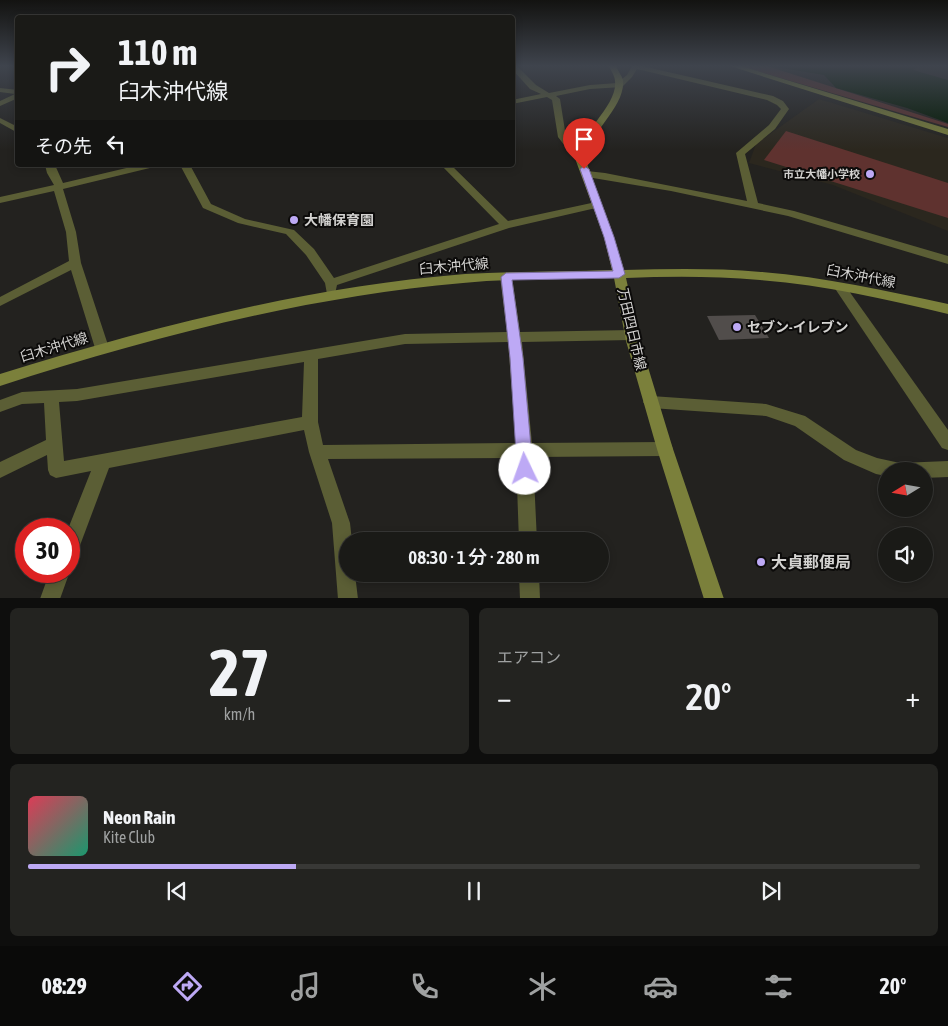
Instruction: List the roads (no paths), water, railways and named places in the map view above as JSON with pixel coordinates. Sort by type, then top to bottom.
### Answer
[{"type":"main road","points":[[584,168],[580,156],[586,141],[611,104],[615,94]]},
{"type":"main road","points":[[824,94],[948,132]]},
{"type":"main road","name":"万田四日市線","points":[[584,168],[609,237],[650,402],[714,598]]},
{"type":"main road","name":"臼木沖代線","points":[[0,380],[102,348],[331,290],[447,280],[619,274],[734,274],[840,287],[948,309]]},
{"type":"street","points":[[515,101],[549,94],[556,99],[562,137],[584,168],[605,176],[752,204],[842,227],[948,260]]},
{"type":"street","points":[[752,204],[740,153],[772,127],[785,109],[780,103],[755,94]]},
{"type":"street","points":[[0,104],[15,95]]},
{"type":"street","points":[[0,120],[15,129]]},
{"type":"street","points":[[50,167],[60,186],[58,189],[71,232],[75,263],[102,348]]},
{"type":"street","points":[[0,200],[142,167]]},
{"type":"street","points":[[186,167],[207,206],[242,221],[290,232],[310,252],[331,290],[506,225],[596,205]]},
{"type":"street","points":[[448,167],[506,225]]},
{"type":"street","points":[[0,302],[75,263]]},
{"type":"street","points":[[506,277],[514,338],[524,449],[528,532]]},
{"type":"street","points":[[840,287],[948,443]]},
{"type":"street","points":[[0,406],[22,398],[77,395],[405,339],[632,335]]},
{"type":"street","points":[[311,354],[310,422],[317,452],[341,523],[348,598]]},
{"type":"street","points":[[51,396],[56,470],[310,422]]},
{"type":"street","points":[[650,402],[766,410],[800,421],[850,455],[876,466],[900,471],[948,470]]},
{"type":"street","points":[[0,470],[54,444]]},
{"type":"street","points":[[317,452],[665,449]]},
{"type":"street","points":[[80,521],[103,461]]},
{"type":"street","points":[[529,582],[530,598]]},
{"type":"street","points":[[50,598],[56,583]]},
{"type":"place","name":"市立大幡小学校","points":[[870,174]]},
{"type":"place","name":"大幡保育園","points":[[294,220]]},
{"type":"place","name":"セブン-イレブン","points":[[737,327]]},
{"type":"place","name":"大貞郵便局","points":[[761,562]]}]
